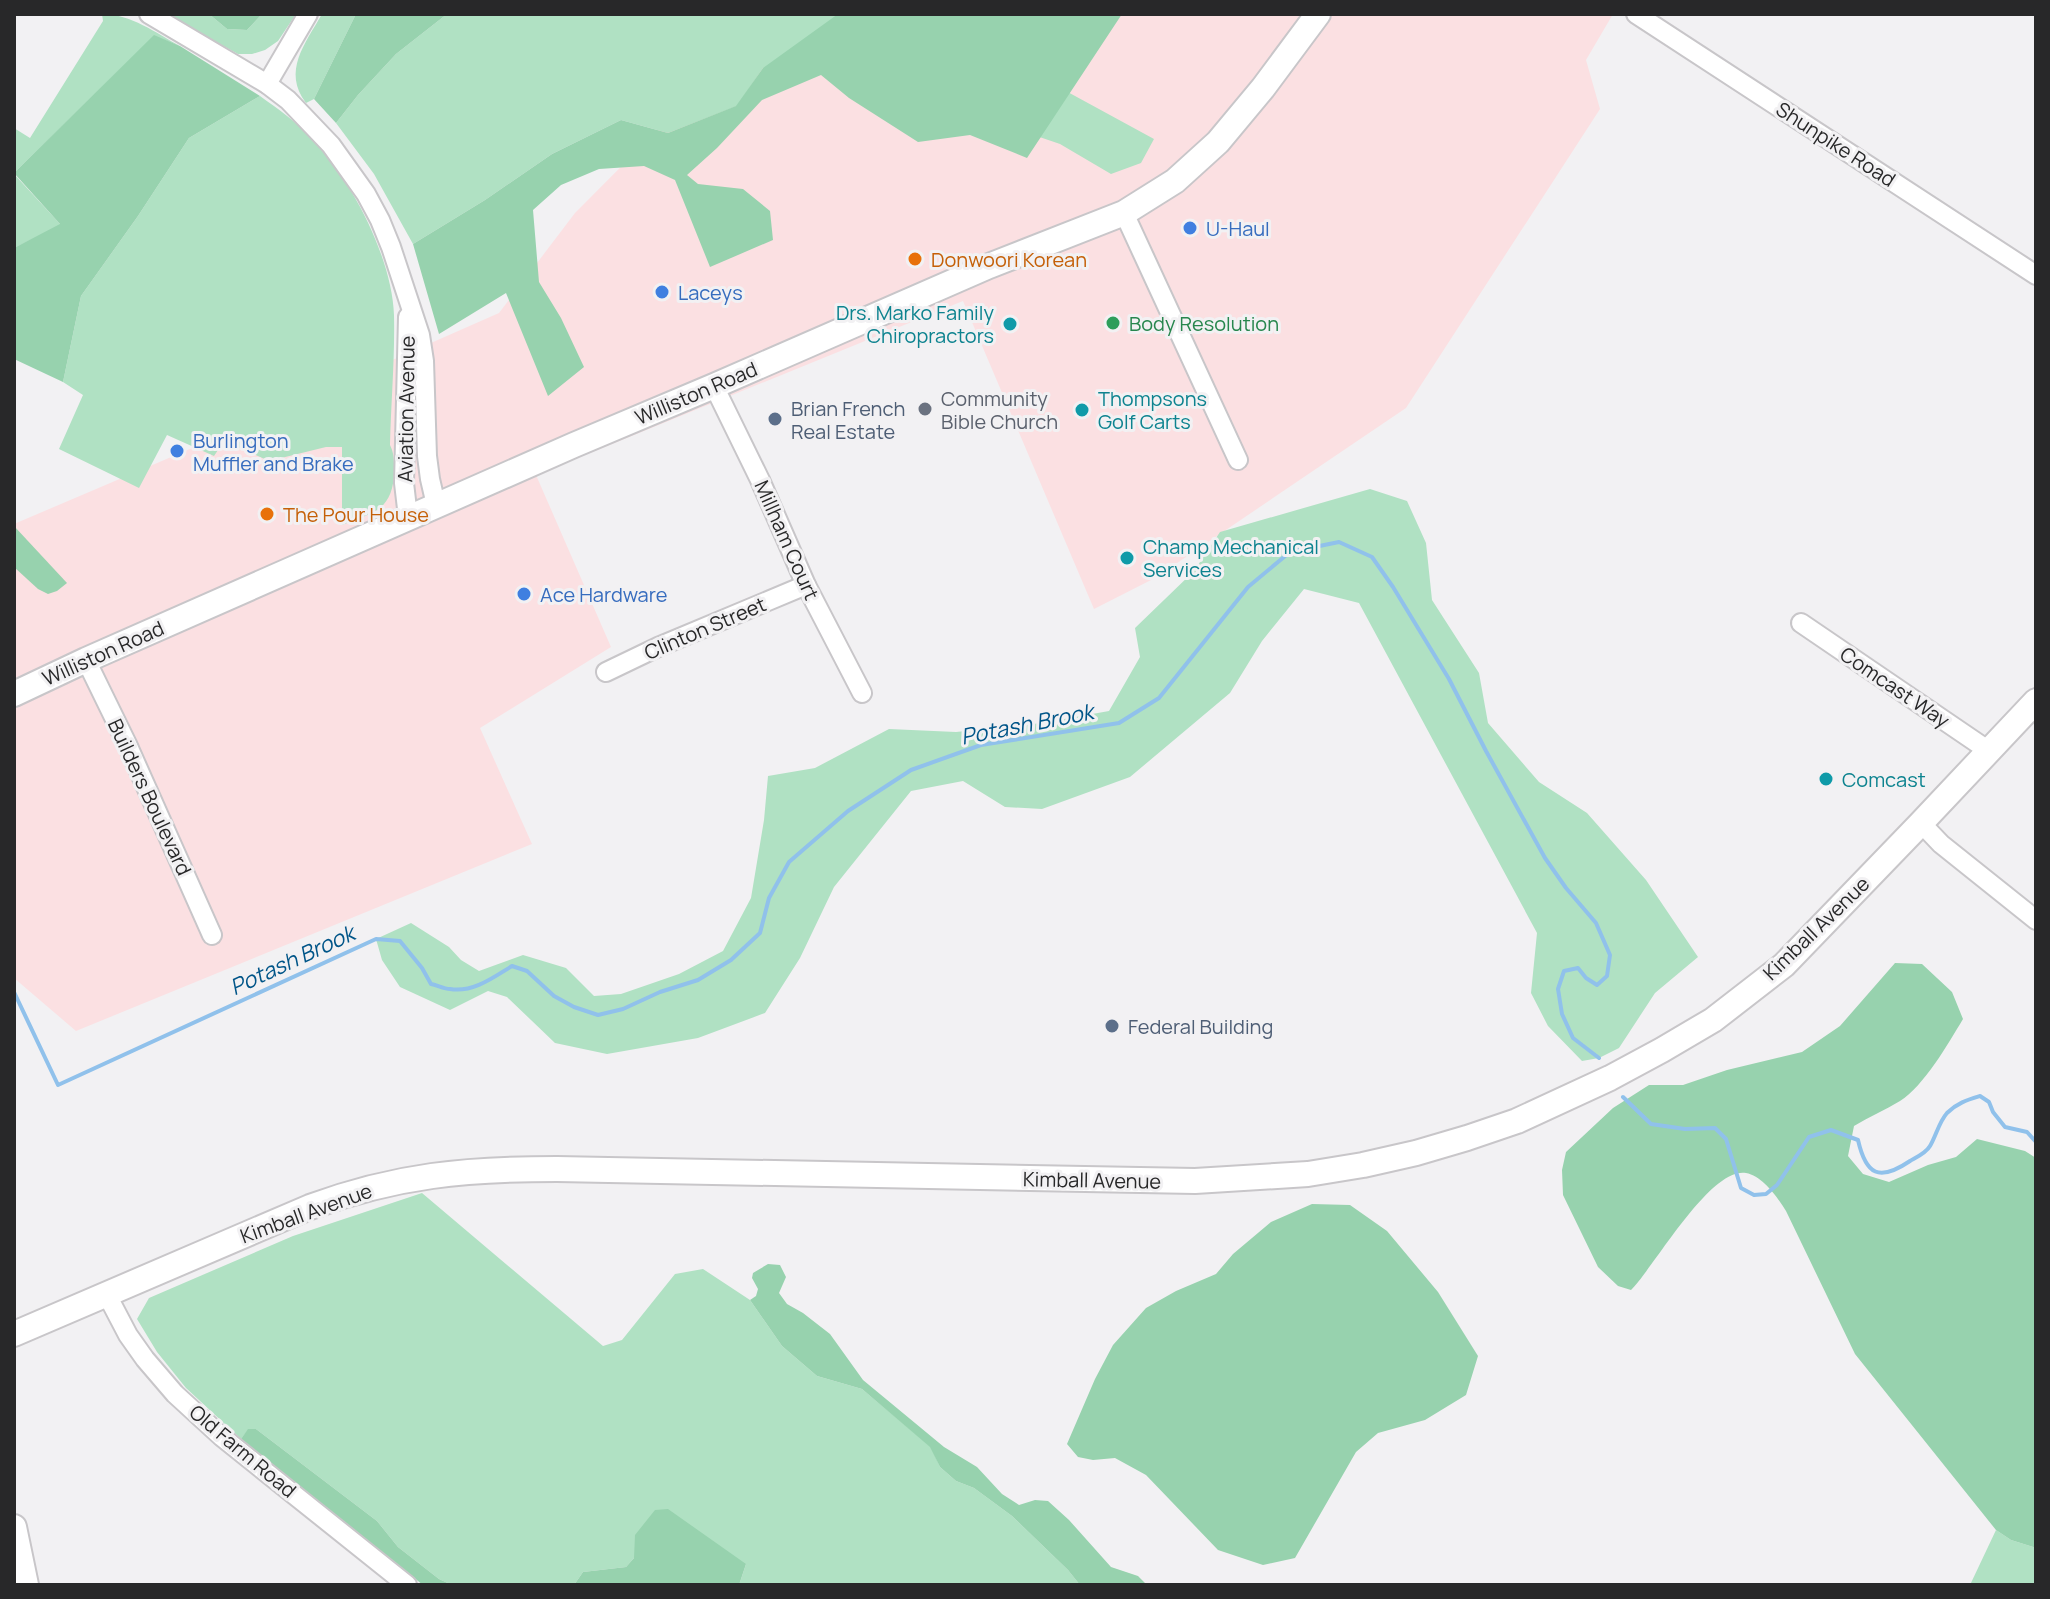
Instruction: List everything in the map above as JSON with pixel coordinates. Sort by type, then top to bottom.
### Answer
[{"type":"main road","name":"Williston Road","points":[[14,694],[640,416],[989,266],[1124,213],[1175,181],[1218,142],[1318,14]]},
{"type":"main road","name":"Kimball Avenue","points":[[14,1334],[302,1210],[389,1183],[445,1173],[557,1169],[1195,1181],[1308,1174],[1363,1165],[1492,1130],[1610,1078],[1713,1020],[1784,965],[2036,701]]},
{"type":"main road","points":[[14,1527],[26,1585]]},
{"type":"street","name":"Aviation Avenue","points":[[149,14],[267,84],[288,100],[321,133],[366,194],[391,247],[420,335],[424,361],[427,456],[436,505]]},
{"type":"street","points":[[267,84],[308,14]]},
{"type":"street","name":"Shunpike Road","points":[[1636,14],[2036,275]]},
{"type":"street","points":[[1124,213],[1238,460]]},
{"type":"street","name":"Aviation Avenue","points":[[408,302],[404,483],[408,517]]},
{"type":"street","name":"Millham Court","points":[[714,386],[806,585],[862,693]]},
{"type":"street","name":"Clinton Street","points":[[606,672],[806,585]]},
{"type":"street","name":"Comcast Way","points":[[1801,623],[1989,751]]},
{"type":"street","name":"Builders Boulevard","points":[[86,660],[212,935]]},
{"type":"street","points":[[1921,823],[1941,844],[2036,920]]},
{"type":"street","name":"Old Farm Road","points":[[106,1293],[128,1335],[175,1394],[222,1437],[407,1585]]},
{"type":"shaded area","points":[[773,14],[1613,14],[1586,60],[1600,109],[1406,408],[1155,578],[1094,609],[963,301],[536,475],[611,647],[480,728],[532,844],[76,1031],[14,978],[14,524],[499,313],[575,213]]},
{"type":"green space","points":[[102,14],[133,21],[180,46],[154,36],[14,173],[14,128],[30,138],[103,21]]},
{"type":"green space","points":[[165,14],[209,14],[227,29],[247,30],[262,14],[296,14],[278,41],[265,50],[238,54]]},
{"type":"green space","points":[[209,14],[262,14],[247,30],[227,29]]},
{"type":"green space","points":[[322,14],[356,14],[314,99],[306,103],[299,91],[296,69],[303,47]]},
{"type":"green space","points":[[356,14],[447,14],[396,54],[336,123],[314,99]]},
{"type":"green space","points":[[447,14],[880,14],[1053,84],[1154,139],[1141,163],[1111,174],[1060,144],[1016,129],[841,56],[763,68],[737,106],[668,133],[621,120],[552,154],[413,244],[374,174],[336,123],[396,54]]},
{"type":"green space","points":[[838,14],[1122,14],[1027,158],[970,135],[918,142],[849,98],[821,75],[762,100],[687,175],[698,184],[743,189],[770,211],[773,240],[710,267],[675,180],[644,166],[599,169],[561,185],[533,210],[539,282],[561,318],[584,367],[548,396],[506,293],[439,334],[413,244],[552,154],[621,120],[668,133],[736,106],[763,68]]},
{"type":"green space","points":[[154,35],[180,46],[260,96],[189,138],[81,296],[63,382],[14,359],[14,248],[60,224],[14,173]]},
{"type":"green space","points":[[260,96],[306,133],[341,176],[378,245],[392,293],[392,488],[378,510],[342,525],[342,447],[326,447],[269,461],[224,441],[214,456],[167,435],[139,488],[59,449],[83,395],[63,382],[81,296],[189,138]]},
{"type":"green space","points":[[14,174],[61,225],[14,248]]},
{"type":"green space","points":[[1370,489],[1407,501],[1426,543],[1432,600],[1479,673],[1488,723],[1539,782],[1587,813],[1646,880],[1698,957],[1655,993],[1619,1048],[1599,1058],[1582,1061],[1548,1026],[1531,993],[1537,933],[1359,603],[1304,589],[1262,641],[1230,693],[1130,777],[1042,809],[1005,807],[963,781],[911,791],[834,887],[800,958],[765,1013],[698,1038],[607,1054],[555,1043],[507,997],[488,991],[450,1010],[400,987],[382,960],[376,939],[411,923],[479,971],[523,955],[566,968],[594,996],[621,994],[679,974],[723,951],[751,898],[768,776],[815,768],[889,729],[956,732],[1042,723],[1109,711],[1140,657],[1135,628],[1194,571],[1220,532]]},
{"type":"green space","points":[[14,526],[67,583],[57,591],[48,594],[38,589],[14,567]]},
{"type":"green space","points":[[1895,963],[1922,964],[1952,992],[1963,1019],[1935,1064],[1909,1094],[1854,1126],[1848,1156],[1863,1174],[1889,1182],[1956,1157],[1977,1139],[2025,1151],[2036,1158],[2036,1548],[2011,1540],[1996,1530],[1855,1354],[1786,1211],[1758,1178],[1746,1173],[1732,1175],[1716,1185],[1684,1220],[1631,1290],[1618,1286],[1598,1267],[1563,1195],[1562,1170],[1566,1152],[1613,1108],[1649,1085],[1683,1085],[1727,1070],[1802,1052],[1840,1026]]},
{"type":"green space","points":[[422,1193],[603,1346],[622,1340],[675,1274],[703,1269],[750,1300],[782,1346],[817,1376],[862,1389],[931,1447],[940,1467],[956,1481],[974,1488],[1012,1516],[1080,1585],[739,1585],[746,1564],[634,1558],[626,1567],[583,1572],[574,1585],[452,1585],[439,1579],[398,1547],[377,1521],[256,1429],[248,1430],[241,1439],[186,1388],[157,1352],[137,1319],[149,1298],[293,1236]]},
{"type":"green space","points":[[1312,1204],[1350,1205],[1387,1231],[1438,1292],[1478,1356],[1466,1395],[1425,1420],[1378,1433],[1356,1452],[1295,1558],[1263,1565],[1218,1550],[1146,1475],[1115,1458],[1093,1460],[1078,1457],[1067,1444],[1113,1345],[1146,1308],[1216,1274],[1233,1254],[1271,1222]]},
{"type":"green space","points":[[768,1264],[780,1265],[786,1277],[779,1293],[787,1304],[830,1334],[863,1380],[944,1447],[977,1467],[1002,1494],[1019,1505],[1035,1500],[1048,1501],[1111,1567],[1138,1576],[1147,1585],[1080,1585],[1012,1516],[974,1488],[956,1481],[940,1467],[930,1447],[862,1389],[817,1376],[782,1346],[750,1300],[756,1296],[758,1289],[752,1278],[753,1273]]},
{"type":"green space","points":[[248,1429],[256,1429],[377,1521],[398,1547],[439,1579],[452,1585],[423,1585],[241,1439]]},
{"type":"green space","points":[[668,1509],[746,1564],[739,1585],[574,1585],[583,1572],[626,1567],[634,1558],[635,1535],[655,1510]]},
{"type":"green space","points":[[1996,1530],[2011,1540],[2036,1548],[2036,1585],[1970,1585]]},
{"type":"waterway","name":"Potash Brook","points":[[14,992],[58,1085],[376,939],[400,941],[431,984],[443,988],[467,989],[512,966],[527,971],[554,996],[574,1007],[598,1015],[623,1009],[660,992],[698,980],[731,960],[760,933],[769,898],[789,862],[848,811],[911,770],[981,745],[1119,723],[1159,698],[1248,587],[1290,552],[1339,542],[1372,557],[1393,587],[1449,679],[1545,858],[1596,923],[1610,955],[1607,976],[1597,985],[1578,968],[1564,971],[1558,989],[1562,1014],[1573,1038],[1599,1058]]},
{"type":"waterway","name":"Potash Brook","points":[[1623,1097],[1651,1124],[1685,1129],[1715,1128],[1726,1139],[1741,1188],[1754,1195],[1766,1194],[1777,1185],[1809,1137],[1831,1130],[1858,1140],[1865,1161],[1875,1172],[1890,1172],[1928,1148],[1947,1113],[1962,1102],[1980,1096],[1989,1102],[2005,1127],[2027,1132],[2036,1142]]},
{"type":"place","name":"U-Haul","points":[[1190,228]]},
{"type":"place","name":"Donwoori Korean","points":[[915,259]]},
{"type":"place","name":"Laceys","points":[[662,292]]},
{"type":"place","name":"Body Resolution","points":[[1113,323]]},
{"type":"place","name":"Drs. Marko Family Chiropractors","points":[[1010,324]]},
{"type":"place","name":"Community Bible Church","points":[[925,409]]},
{"type":"place","name":"Thompsons Golf Carts","points":[[1082,410]]},
{"type":"place","name":"Brian French Real Estate","points":[[775,419]]},
{"type":"place","name":"Burlington Muffler and Brake","points":[[177,451]]},
{"type":"place","name":"The Pour House","points":[[267,514]]},
{"type":"place","name":"Champ Mechanical Services","points":[[1127,558]]},
{"type":"place","name":"Ace Hardware","points":[[524,594]]},
{"type":"place","name":"Comcast","points":[[1826,779]]},
{"type":"place","name":"Federal Building","points":[[1112,1026]]}]
